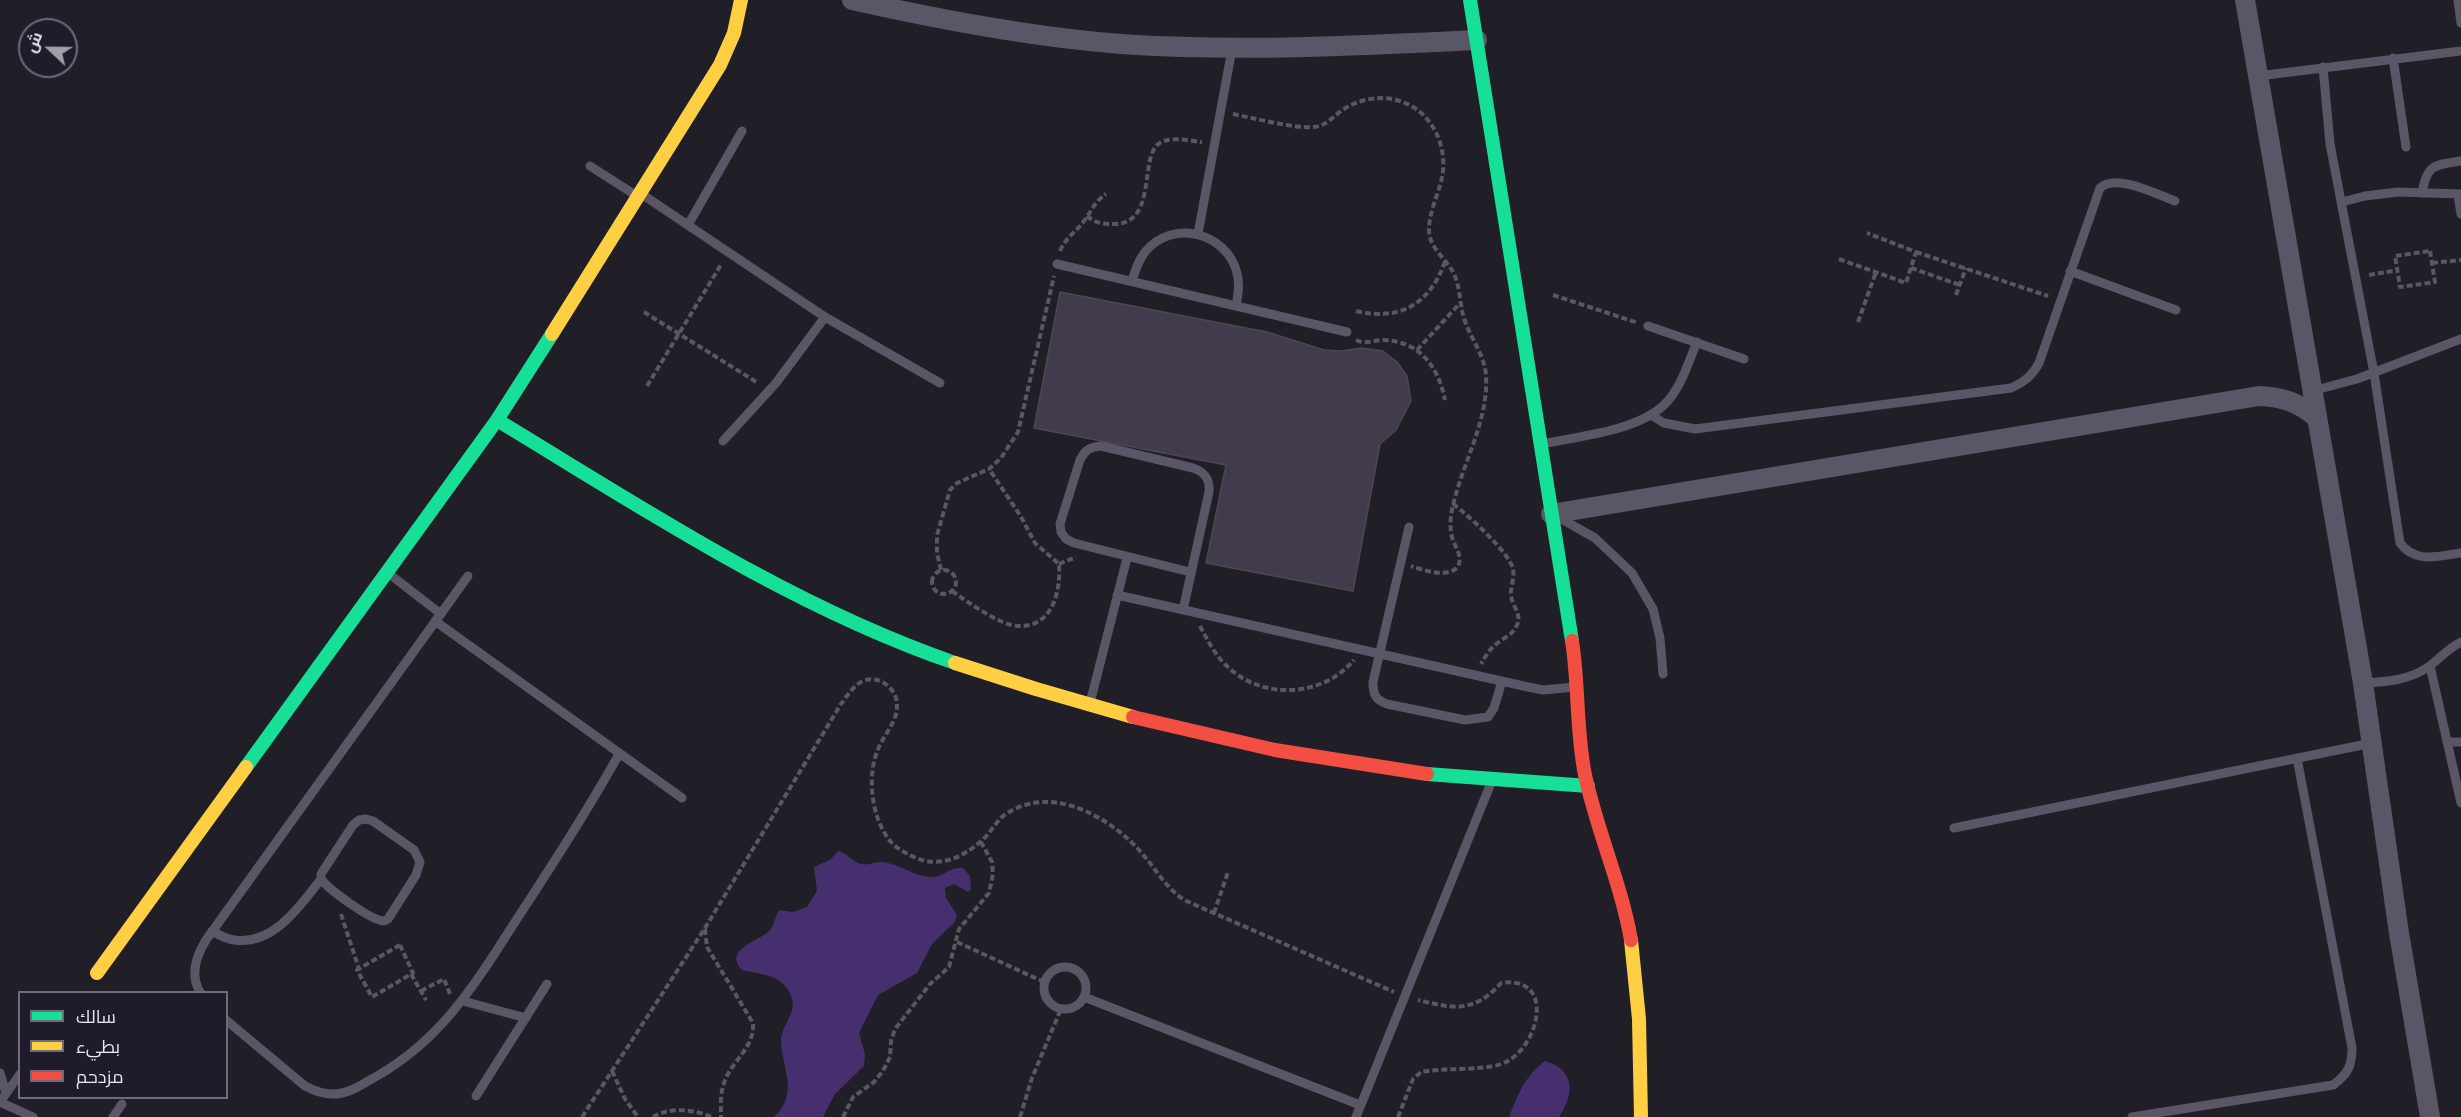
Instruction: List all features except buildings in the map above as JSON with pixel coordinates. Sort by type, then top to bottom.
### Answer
[{"type":"street","points":[[97,973],[497,420],[640,196],[720,65],[731,42],[741,0]]},
{"type":"street","points":[[852,0],[930,18],[1025,33],[1121,44],[1232,49],[1477,40]]},
{"type":"street","points":[[1470,0],[1574,651],[1581,741],[1588,786],[1617,877],[1628,922],[1640,1027],[1641,1117]]},
{"type":"street","points":[[2245,0],[2363,683],[2399,933],[2430,1117]]},
{"type":"street","points":[[1551,514],[2259,396],[2280,397],[2301,404],[2317,418]]},
{"type":"street","points":[[497,420],[732,562],[814,606],[899,644],[975,672],[1089,705],[1238,743],[1320,759],[1403,771],[1492,780],[1588,786]]},
{"type":"lane","points":[[2458,0],[2461,23]]},
{"type":"lane","points":[[1198,234],[1232,49]]},
{"type":"lane","points":[[2258,76],[2461,51]]},
{"type":"lane","points":[[2393,58],[2406,147]]},
{"type":"lane","points":[[2323,67],[2330,144],[2374,373],[2400,543],[2407,552],[2416,557],[2427,558],[2461,553]]},
{"type":"lane","points":[[688,225],[741,131]]},
{"type":"lane","points":[[2422,193],[2428,171],[2434,165],[2461,161]]},
{"type":"lane","points":[[590,166],[688,225],[825,317],[940,383]]},
{"type":"lane","points":[[1651,416],[1672,425],[1695,429],[2011,388],[2033,374],[2044,351],[2096,194],[2105,183],[2118,182],[2175,201]]},
{"type":"lane","points":[[2342,202],[2381,193],[2459,195],[2461,214]]},
{"type":"lane","points":[[1132,281],[1138,264],[1146,251],[1156,242],[1177,234],[1198,234],[1212,239],[1233,261],[1238,275],[1239,290],[1236,306]]},
{"type":"lane","points":[[1057,264],[1347,332]]},
{"type":"lane","points":[[2070,271],[2176,310]]},
{"type":"lane","points":[[723,441],[770,391],[825,317]]},
{"type":"lane","points":[[1648,326],[1744,358]]},
{"type":"lane","points":[[2312,391],[2374,373],[2461,339]]},
{"type":"lane","points":[[1540,444],[1632,424],[1651,416],[1665,404],[1677,388],[1697,342]]},
{"type":"lane","points":[[1183,610],[1209,492],[1206,476],[1201,470],[1101,446],[1092,447],[1080,460],[1062,516],[1061,532],[1066,539],[1127,558],[1190,572]]},
{"type":"lane","points":[[1551,514],[1595,538],[1632,573],[1653,609],[1660,638],[1663,674]]},
{"type":"lane","points":[[1409,527],[1373,692],[1378,700],[1387,704],[1466,720],[1478,720],[1488,717],[1494,708],[1502,681]]},
{"type":"lane","points":[[1089,705],[1127,558]]},
{"type":"lane","points":[[386,572],[438,617],[619,754],[682,798]]},
{"type":"lane","points":[[200,991],[195,971],[197,954],[468,576]]},
{"type":"lane","points":[[1117,595],[1543,690],[1578,686]]},
{"type":"lane","points":[[2363,683],[2400,679],[2430,666],[2447,650],[2461,642]]},
{"type":"lane","points":[[2430,666],[2461,803]]},
{"type":"lane","points":[[1954,828],[2372,742]]},
{"type":"lane","points":[[2447,742],[2461,742]]},
{"type":"lane","points":[[228,1022],[305,1086],[318,1093],[332,1095],[347,1092],[389,1069],[416,1049],[463,1001],[574,832],[619,754]]},
{"type":"lane","points":[[2132,1117],[2333,1085],[2345,1076],[2352,1063],[2352,1048],[2297,758]]},
{"type":"lane","points":[[1356,1117],[1492,780]]},
{"type":"lane","points":[[212,932],[231,940],[246,942],[265,935],[289,918],[321,879],[324,869],[359,820],[373,821],[414,850],[420,862],[416,875],[388,919],[384,921],[374,919],[340,896],[321,879]]},
{"type":"lane","points":[[1058,968],[1072,968],[1078,972],[1085,983],[1084,997],[1074,1007],[1060,1009],[1049,1002],[1044,982],[1047,976],[1058,968]]},
{"type":"lane","points":[[476,1096],[547,984]]},
{"type":"lane","points":[[1084,997],[1360,1105]]},
{"type":"lane","points":[[463,1001],[526,1018]]},
{"type":"lane","points":[[0,1073],[2,1099]]},
{"type":"lane","points":[[2,1099],[18,1077]]},
{"type":"lane","points":[[2,1099],[33,1117]]},
{"type":"lane","points":[[113,1117],[122,1104]]},
{"type":"path","points":[[1221,112],[1312,127],[1330,121],[1342,110],[1356,102],[1371,98],[1387,98],[1417,109],[1437,134],[1442,149],[1441,181],[1435,196],[1429,231],[1433,245],[1454,273],[1465,322],[1482,355],[1486,374],[1485,404],[1450,521],[1452,538],[1460,554],[1458,567],[1453,571],[1435,572],[1401,561]]},
{"type":"path","points":[[1087,216],[1103,224],[1118,224],[1131,219],[1145,197],[1153,152],[1161,142],[1172,140],[1215,143]]},
{"type":"path","points":[[941,570],[937,553],[937,535],[946,499],[957,483],[989,469],[1001,458],[1018,432],[1057,264],[1065,241],[1087,216],[1094,203],[1106,194]]},
{"type":"path","points":[[1867,233],[1916,252],[2061,300]]},
{"type":"path","points":[[2430,251],[2435,282],[2400,287],[2398,270],[2395,256],[2430,251]]},
{"type":"path","points":[[647,386],[728,252]]},
{"type":"path","points":[[1839,259],[1906,283],[1916,252]]},
{"type":"path","points":[[2432,263],[2461,260]]},
{"type":"path","points":[[1356,311],[1371,315],[1388,315],[1419,302],[1440,277],[1445,262]]},
{"type":"path","points":[[1911,268],[1960,285]]},
{"type":"path","points":[[1956,295],[1966,268]]},
{"type":"path","points":[[2356,277],[2398,270]]},
{"type":"path","points":[[1858,322],[1876,272]]},
{"type":"path","points":[[1553,296],[1648,326]]},
{"type":"path","points":[[1417,350],[1461,301]]},
{"type":"path","points":[[644,312],[770,391]]},
{"type":"path","points":[[1347,332],[1362,343],[1381,340],[1399,342],[1417,350],[1431,363],[1441,380],[1445,400]]},
{"type":"path","points":[[952,591],[991,615],[1018,626],[1040,619],[1050,610],[1059,588],[1059,564],[1035,543],[1020,515],[989,469]]},
{"type":"path","points":[[1454,504],[1479,526],[1509,558],[1513,569],[1511,598],[1518,613],[1517,626],[1511,634],[1494,646],[1475,675]]},
{"type":"path","points":[[941,570],[950,571],[956,578],[952,591],[943,594],[935,590],[933,576],[941,570]]},
{"type":"path","points":[[1193,612],[1212,648],[1229,668],[1250,683],[1274,690],[1300,690],[1325,682],[1347,668],[1362,650]]},
{"type":"path","points":[[582,1117],[705,928],[841,704],[862,681],[877,680],[886,684],[894,692],[897,702],[897,714],[878,750],[872,779],[878,815],[883,831],[892,844],[921,860],[940,863],[950,860],[981,842],[1003,817],[1024,805],[1047,801],[1071,806],[1109,824],[1140,850],[1171,890],[1184,900],[1403,996],[1462,1008],[1477,1003],[1491,994],[1501,983],[1514,981],[1526,986],[1534,997],[1537,1012],[1535,1027],[1529,1042],[1500,1065],[1421,1072],[1413,1079],[1398,1117]]},
{"type":"path","points":[[843,1117],[853,1097],[874,1082],[883,1071],[890,1057],[891,1041],[896,1029],[930,984],[949,967],[959,929],[985,899],[992,885],[992,862],[981,842]]},
{"type":"path","points":[[1214,913],[1228,872]]},
{"type":"path","points":[[340,896],[340,912],[359,969],[357,970],[372,998],[411,974]]},
{"type":"path","points":[[705,928],[707,947],[753,1023],[754,1034],[723,1083],[721,1117]]},
{"type":"path","points":[[957,942],[1044,982]]},
{"type":"path","points":[[359,969],[400,945],[413,973],[411,974],[426,1000]]},
{"type":"path","points":[[421,991],[444,979],[456,1009]]},
{"type":"path","points":[[1020,1117],[1032,1078],[1060,1009]]},
{"type":"path","points":[[612,1070],[625,1099],[638,1117]]},
{"type":"path","points":[[653,1117],[677,1110],[689,1110],[712,1117]]},
{"type":"shaded area","points":[[838,851],[861,864],[884,862],[929,877],[963,868],[970,876],[971,889],[968,892],[954,884],[945,888],[946,898],[957,915],[955,922],[932,944],[917,973],[878,995],[859,1033],[865,1054],[864,1066],[835,1094],[823,1117],[774,1117],[782,1108],[788,1091],[781,1043],[793,1002],[791,995],[781,982],[771,976],[742,970],[737,963],[737,957],[744,947],[770,930],[779,910],[793,912],[807,907],[817,891],[814,867],[830,860]]},
{"type":"shaded area","points":[[1545,1061],[1562,1070],[1569,1083],[1568,1100],[1559,1117],[1509,1117],[1527,1079]]},
{"type":"traffic: fast","points":[[1470,0],[1572,641]]},
{"type":"traffic: fast","points":[[246,767],[497,420],[552,334]]},
{"type":"traffic: fast","points":[[497,420],[664,521],[777,585],[894,640],[955,663]]},
{"type":"traffic: fast","points":[[1427,774],[1588,786]]},
{"type":"traffic: slow","points":[[552,334],[720,65],[734,33],[741,0]]},
{"type":"traffic: slow","points":[[955,663],[1133,717]]},
{"type":"traffic: slow","points":[[97,973],[246,767]]},
{"type":"traffic: slow","points":[[1631,940],[1639,1019],[1641,1117]]},
{"type":"traffic: jam","points":[[1572,641],[1585,775],[1631,940]]},
{"type":"traffic: jam","points":[[1133,717],[1275,750],[1427,774]]}]
